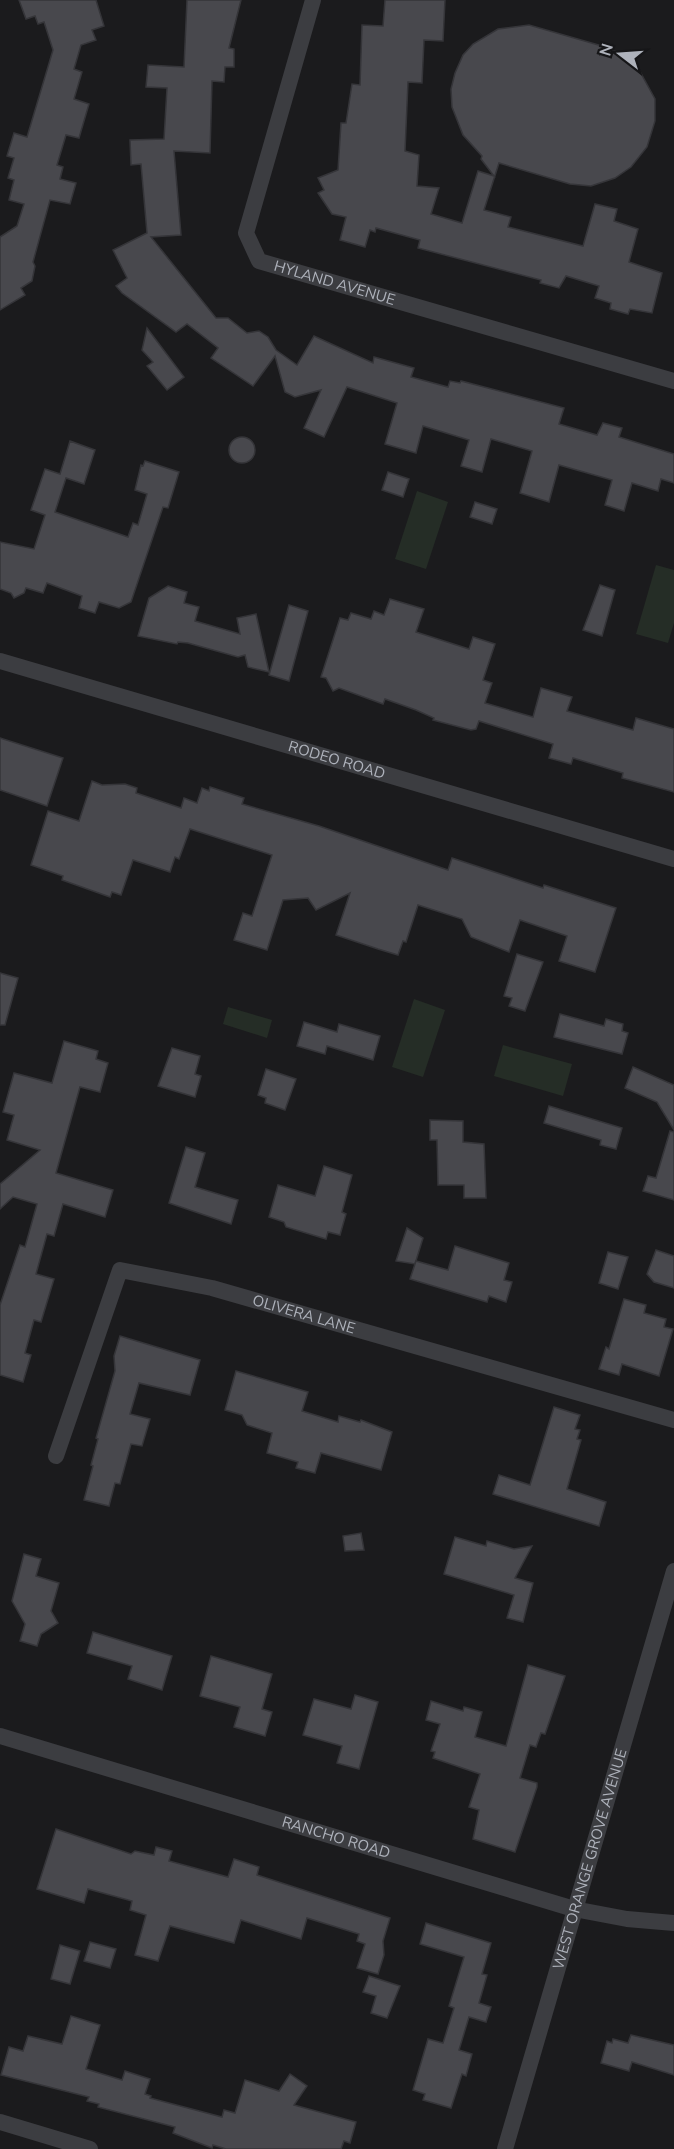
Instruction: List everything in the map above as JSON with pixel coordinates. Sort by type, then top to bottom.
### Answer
[{"type":"street","name":"HYLAND AVENUE","points":[[313,0],[246,233],[259,261],[674,381]]},
{"type":"street","name":"RODEO ROAD","points":[[0,661],[674,859]]},
{"type":"street","name":"OLIVERA LANE","points":[[56,1456],[120,1270],[213,1288],[674,1420]]},
{"type":"street","name":"WEST ORANGE GROVE AVENUE","points":[[505,2149],[674,1571]]},
{"type":"street","name":"RANCHO ROAD","points":[[0,1736],[574,1909],[674,1923]]},
{"type":"street","points":[[0,2122],[90,2149]]},
{"type":"shaded area","points":[[417,491],[448,502],[426,569],[395,559]]},
{"type":"shaded area","points":[[656,565],[674,570],[674,623],[668,643],[636,634]]},
{"type":"shaded area","points":[[414,999],[445,1010],[423,1077],[392,1067]]},
{"type":"shaded area","points":[[228,1007],[272,1020],[267,1038],[223,1024]]},
{"type":"shaded area","points":[[503,1045],[572,1064],[563,1096],[494,1076]]},
{"type":"building","points":[[19,0],[96,0],[104,26],[92,30],[96,40],[81,45],[74,69],[82,72],[74,99],[89,104],[79,138],[66,135],[57,165],[63,167],[60,179],[76,183],[70,204],[50,200],[33,262],[35,266],[32,281],[21,288],[25,295],[0,310],[0,237],[17,226],[24,204],[9,200],[14,180],[8,178],[14,158],[7,156],[14,133],[27,137],[53,50],[44,22],[38,24],[35,16],[26,19]]},
{"type":"building","points":[[187,0],[241,0],[229,48],[234,49],[234,67],[225,67],[224,82],[212,81],[210,153],[174,151],[181,235],[151,237],[216,318],[228,318],[247,333],[259,331],[268,337],[276,350],[297,365],[314,336],[373,363],[374,357],[414,368],[411,377],[448,387],[450,381],[460,383],[461,381],[564,408],[559,424],[597,435],[603,423],[622,428],[619,437],[674,454],[674,483],[661,479],[658,491],[632,483],[624,511],[605,505],[612,480],[559,465],[549,502],[520,493],[532,451],[491,439],[482,472],[461,466],[469,440],[423,426],[416,453],[385,444],[397,403],[347,387],[324,437],[304,428],[321,390],[295,397],[285,392],[275,356],[253,386],[211,358],[218,348],[187,324],[176,332],[122,293],[116,286],[127,278],[113,250],[147,233],[141,164],[131,165],[130,140],[164,139],[167,88],[146,87],[148,65],[184,67]]},
{"type":"building","points":[[385,0],[445,0],[443,41],[424,40],[422,83],[408,82],[405,151],[419,155],[417,186],[439,188],[431,214],[462,223],[478,171],[494,176],[481,159],[482,156],[463,135],[452,107],[451,89],[455,73],[463,55],[473,44],[498,29],[529,25],[609,48],[627,57],[638,68],[655,99],[655,121],[647,147],[631,167],[615,178],[591,186],[570,184],[499,163],[484,210],[511,217],[508,227],[583,246],[595,204],[617,209],[614,221],[638,229],[629,262],[662,273],[652,313],[630,309],[628,314],[610,309],[611,303],[595,298],[599,286],[566,276],[559,288],[540,283],[541,280],[418,248],[420,240],[376,228],[375,232],[370,230],[365,247],[340,240],[346,217],[332,214],[318,193],[324,190],[318,178],[338,170],[341,123],[346,123],[352,84],[360,85],[362,25],[383,26]]},
{"type":"building","points":[[147,328],[184,377],[167,390],[147,366],[153,362],[142,350]]},
{"type":"building","points":[[242,437],[251,441],[255,450],[251,459],[242,463],[233,459],[229,450],[233,441]]},
{"type":"building","points":[[70,441],[95,450],[84,484],[66,478],[55,512],[128,537],[133,523],[138,525],[147,494],[135,490],[141,465],[143,466],[145,461],[179,472],[168,508],[163,507],[131,602],[119,608],[99,602],[95,613],[79,608],[82,596],[47,583],[43,593],[26,588],[24,593],[14,598],[11,593],[0,589],[0,542],[34,549],[45,515],[31,510],[45,469],[60,474]]},
{"type":"building","points":[[388,472],[409,479],[403,497],[382,490]]},
{"type":"building","points":[[475,502],[497,509],[492,524],[470,517]]},
{"type":"building","points":[[600,585],[615,590],[602,636],[583,630]]},
{"type":"building","points":[[168,586],[187,592],[184,603],[199,607],[195,621],[240,634],[237,618],[256,614],[269,672],[248,667],[245,655],[238,657],[188,643],[178,642],[177,644],[138,636],[149,598]]},
{"type":"building","points":[[390,599],[424,609],[416,632],[469,649],[473,637],[495,644],[483,680],[492,683],[485,703],[533,717],[541,688],[572,697],[567,711],[633,730],[636,718],[674,729],[674,792],[622,778],[623,773],[573,758],[571,764],[549,758],[553,744],[479,721],[476,729],[471,730],[433,720],[434,718],[416,710],[385,699],[383,704],[339,688],[333,691],[326,678],[321,677],[340,618],[348,620],[351,613],[371,619],[374,611],[384,615]]},
{"type":"building","points":[[289,605],[308,611],[289,681],[269,675]]},
{"type":"building","points":[[0,738],[63,758],[47,806],[0,790]]},
{"type":"building","points":[[92,781],[102,785],[125,784],[137,788],[136,793],[181,808],[184,798],[197,803],[202,788],[209,791],[210,787],[244,798],[242,804],[319,826],[448,870],[452,858],[543,888],[544,885],[616,908],[595,972],[559,961],[567,936],[520,920],[509,952],[471,937],[462,919],[418,905],[406,942],[403,941],[398,955],[378,949],[336,935],[350,893],[316,910],[308,898],[283,900],[267,950],[234,940],[243,913],[252,916],[272,855],[190,829],[179,859],[175,857],[170,872],[133,860],[121,895],[112,892],[110,897],[62,880],[63,876],[31,865],[48,811],[79,821]]},
{"type":"building","points":[[517,954],[543,962],[525,1011],[509,1006],[512,998],[504,996]]},
{"type":"building","points":[[0,973],[18,978],[5,1025],[0,1025]]},
{"type":"building","points":[[560,1014],[604,1026],[606,1019],[623,1024],[622,1031],[628,1033],[622,1054],[554,1037]]},
{"type":"building","points":[[304,1022],[337,1032],[339,1024],[380,1036],[373,1060],[327,1046],[325,1054],[297,1046]]},
{"type":"building","points":[[64,1041],[98,1051],[96,1059],[108,1063],[100,1092],[80,1087],[56,1173],[113,1190],[105,1217],[63,1204],[54,1236],[47,1234],[36,1274],[54,1279],[41,1322],[34,1320],[25,1353],[31,1355],[23,1382],[0,1375],[0,1305],[20,1245],[25,1247],[37,1204],[13,1197],[0,1209],[0,1184],[40,1150],[7,1140],[14,1115],[3,1112],[14,1073],[52,1083]]},
{"type":"building","points":[[172,1048],[200,1056],[195,1074],[201,1076],[195,1097],[158,1086]]},
{"type":"building","points":[[633,1067],[674,1085],[674,1130],[657,1102],[625,1088]]},
{"type":"building","points":[[266,1069],[296,1079],[285,1110],[265,1103],[266,1098],[258,1095]]},
{"type":"building","points":[[549,1106],[622,1128],[616,1149],[600,1145],[601,1140],[544,1123]]},
{"type":"building","points":[[430,1120],[463,1121],[463,1142],[484,1144],[486,1198],[464,1198],[464,1185],[438,1185],[437,1140],[430,1140]]},
{"type":"building","points":[[670,1131],[674,1132],[674,1200],[643,1191],[648,1176],[656,1178]]},
{"type":"building","points":[[186,1147],[205,1153],[195,1187],[238,1200],[231,1224],[169,1203]]},
{"type":"building","points":[[324,1166],[352,1175],[342,1212],[346,1214],[340,1235],[328,1232],[326,1239],[286,1227],[284,1222],[269,1217],[278,1185],[315,1196]]},
{"type":"building","points":[[407,1228],[423,1238],[415,1264],[396,1261]]},
{"type":"building","points":[[455,1246],[509,1263],[504,1280],[512,1282],[506,1302],[489,1296],[487,1302],[410,1279],[416,1261],[448,1270]]},
{"type":"building","points":[[656,1250],[674,1256],[674,1288],[654,1282],[647,1274]]},
{"type":"building","points":[[608,1252],[628,1257],[618,1289],[599,1283]]},
{"type":"building","points":[[624,1299],[646,1305],[644,1313],[666,1319],[664,1327],[673,1329],[659,1376],[622,1364],[619,1375],[599,1369],[606,1347],[609,1349]]},
{"type":"building","points":[[120,1336],[200,1360],[190,1395],[139,1383],[130,1414],[150,1419],[142,1446],[131,1444],[120,1484],[115,1483],[109,1506],[84,1500],[93,1466],[91,1465],[98,1439],[96,1438],[115,1371],[114,1356]]},
{"type":"building","points":[[236,1371],[308,1392],[302,1411],[338,1422],[339,1416],[360,1422],[361,1420],[392,1432],[381,1470],[321,1453],[315,1473],[296,1468],[298,1462],[267,1453],[272,1433],[247,1425],[242,1415],[225,1410]]},
{"type":"building","points":[[554,1407],[580,1415],[575,1429],[580,1430],[577,1439],[581,1440],[567,1489],[606,1502],[599,1526],[493,1494],[499,1475],[530,1485]]},
{"type":"building","points":[[361,1533],[364,1550],[345,1551],[343,1536]]},
{"type":"building","points":[[455,1537],[486,1546],[487,1541],[514,1549],[532,1546],[515,1578],[533,1583],[523,1622],[507,1618],[514,1595],[444,1574]]},
{"type":"building","points":[[24,1554],[41,1559],[36,1576],[59,1583],[51,1611],[58,1623],[41,1634],[37,1646],[20,1641],[25,1624],[12,1601]]},
{"type":"building","points":[[93,1632],[172,1656],[162,1690],[128,1679],[132,1666],[87,1653]]},
{"type":"building","points":[[211,1656],[272,1674],[262,1709],[272,1712],[265,1736],[234,1727],[240,1707],[200,1696]]},
{"type":"building","points":[[528,1665],[565,1676],[545,1734],[541,1733],[536,1747],[530,1745],[520,1778],[537,1783],[537,1787],[515,1852],[473,1839],[479,1810],[469,1807],[480,1774],[433,1758],[435,1752],[431,1751],[440,1724],[426,1720],[431,1701],[463,1711],[464,1707],[482,1712],[475,1737],[506,1746]]},
{"type":"building","points":[[355,1695],[378,1702],[359,1769],[337,1763],[342,1746],[303,1735],[314,1699],[351,1709]]},
{"type":"building","points":[[56,1829],[131,1854],[135,1851],[154,1855],[156,1847],[172,1851],[169,1861],[228,1877],[234,1859],[259,1867],[257,1875],[390,1918],[383,1941],[384,1955],[378,1974],[357,1968],[365,1944],[357,1941],[359,1934],[307,1918],[301,1939],[241,1920],[234,1943],[170,1926],[158,1961],[135,1955],[146,1915],[130,1910],[132,1901],[88,1889],[84,1903],[37,1889]]},
{"type":"building","points":[[426,1923],[491,1943],[482,1974],[487,1975],[479,2003],[491,2007],[486,2022],[469,2017],[459,2050],[472,2054],[466,2076],[462,2074],[451,2108],[423,2100],[425,2094],[413,2090],[428,2039],[443,2043],[454,2008],[449,2006],[464,1957],[420,1944]]},
{"type":"building","points":[[90,1942],[116,1949],[110,1968],[84,1961]]},
{"type":"building","points":[[60,1945],[80,1951],[70,1984],[51,1979]]},
{"type":"building","points":[[369,1976],[400,1986],[387,2018],[371,2013],[376,1996],[363,1992]]},
{"type":"building","points":[[71,2016],[100,2025],[86,2069],[122,2080],[125,2071],[150,2079],[145,2094],[151,2096],[150,2098],[222,2117],[224,2110],[235,2113],[245,2080],[279,2091],[290,2074],[307,2086],[294,2105],[356,2122],[350,2143],[344,2141],[341,2149],[226,2149],[213,2145],[212,2148],[173,2133],[175,2127],[98,2107],[99,2104],[87,2101],[89,2097],[1,2075],[9,2047],[23,2051],[28,2036],[62,2044]]},
{"type":"building","points":[[631,2035],[674,2045],[674,2075],[632,2062],[629,2071],[601,2063],[607,2041],[612,2043],[613,2039],[628,2043]]}]
